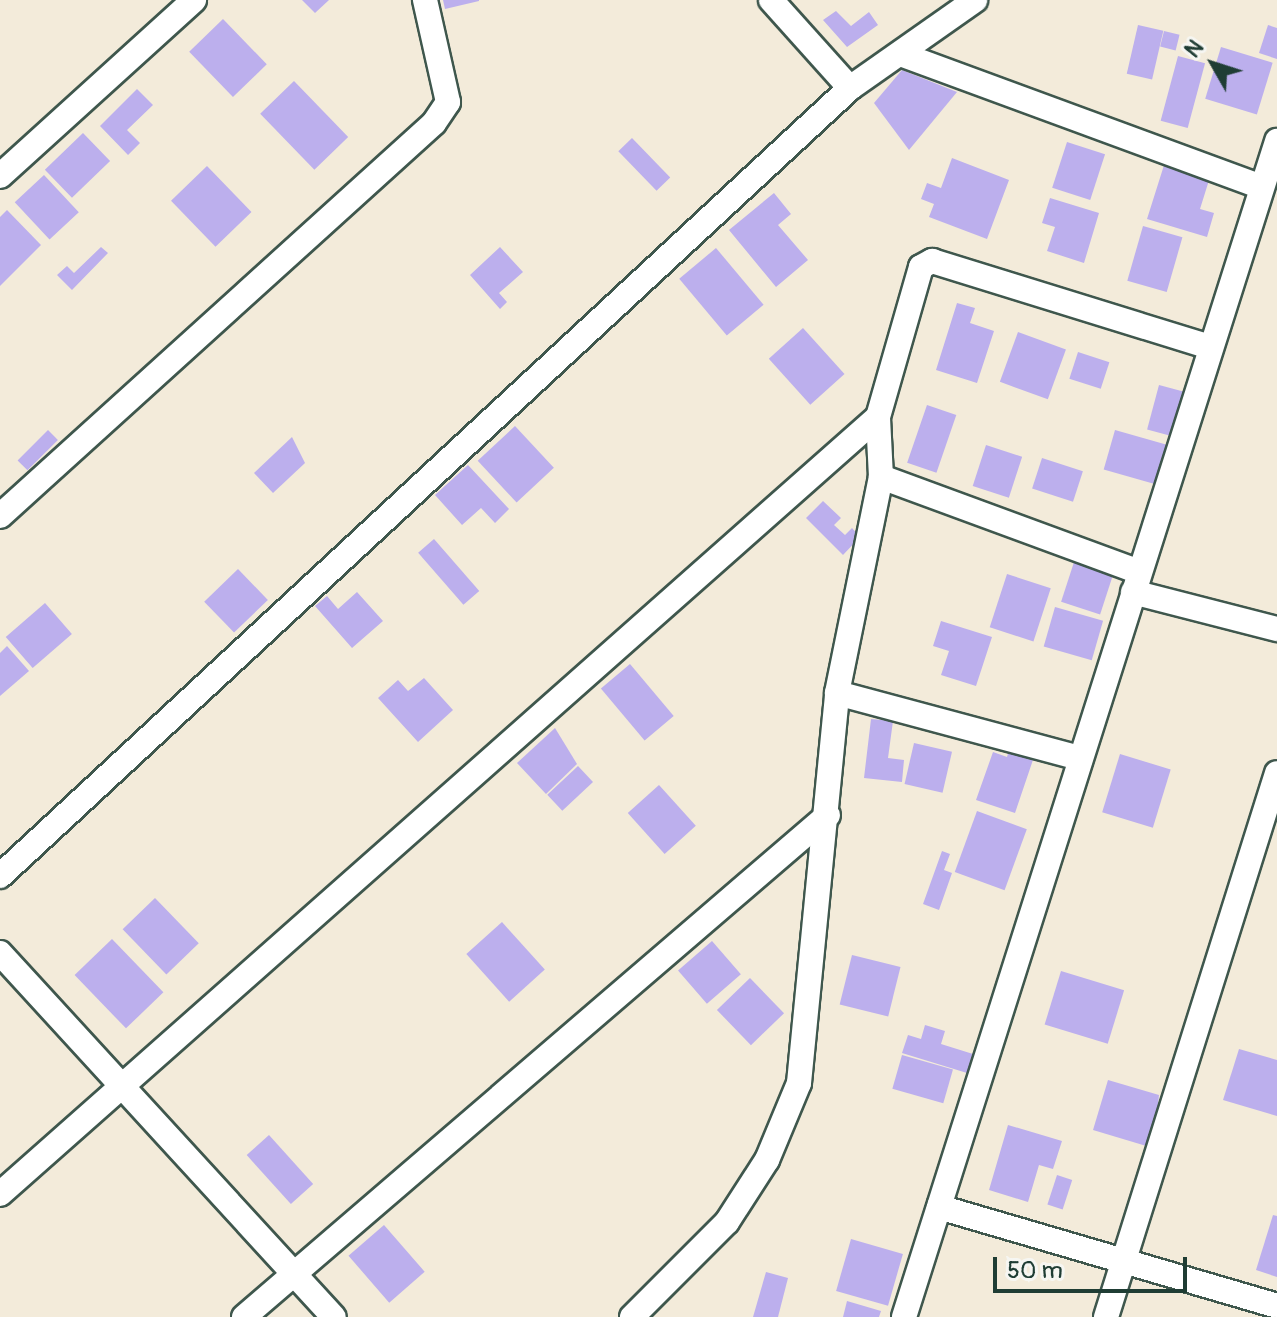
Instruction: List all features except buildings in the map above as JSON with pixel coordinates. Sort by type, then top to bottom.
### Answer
[{"type":"street","points":[[0,176],[194,0]]},
{"type":"street","points":[[0,516],[434,123],[448,102],[425,0]]},
{"type":"street","points":[[771,0],[850,88]]},
{"type":"street","points":[[0,876],[850,88],[975,0]]},
{"type":"street","points":[[900,54],[1261,187]]},
{"type":"street","points":[[904,1317],[1277,141]]},
{"type":"street","points":[[632,1317],[727,1222],[767,1160],[799,1083],[828,815],[837,693],[881,477],[878,417],[921,267],[932,261],[1210,347]]},
{"type":"street","points":[[0,1194],[878,417]]},
{"type":"street","points":[[881,477],[1136,582],[1277,629]]},
{"type":"street","points":[[837,693],[1080,758]]},
{"type":"street","points":[[1106,1317],[1277,773]]},
{"type":"street","points":[[244,1317],[828,815]]},
{"type":"street","points":[[0,953],[334,1317]]},
{"type":"street","points":[[939,1207],[1125,1256],[1277,1306]]}]
